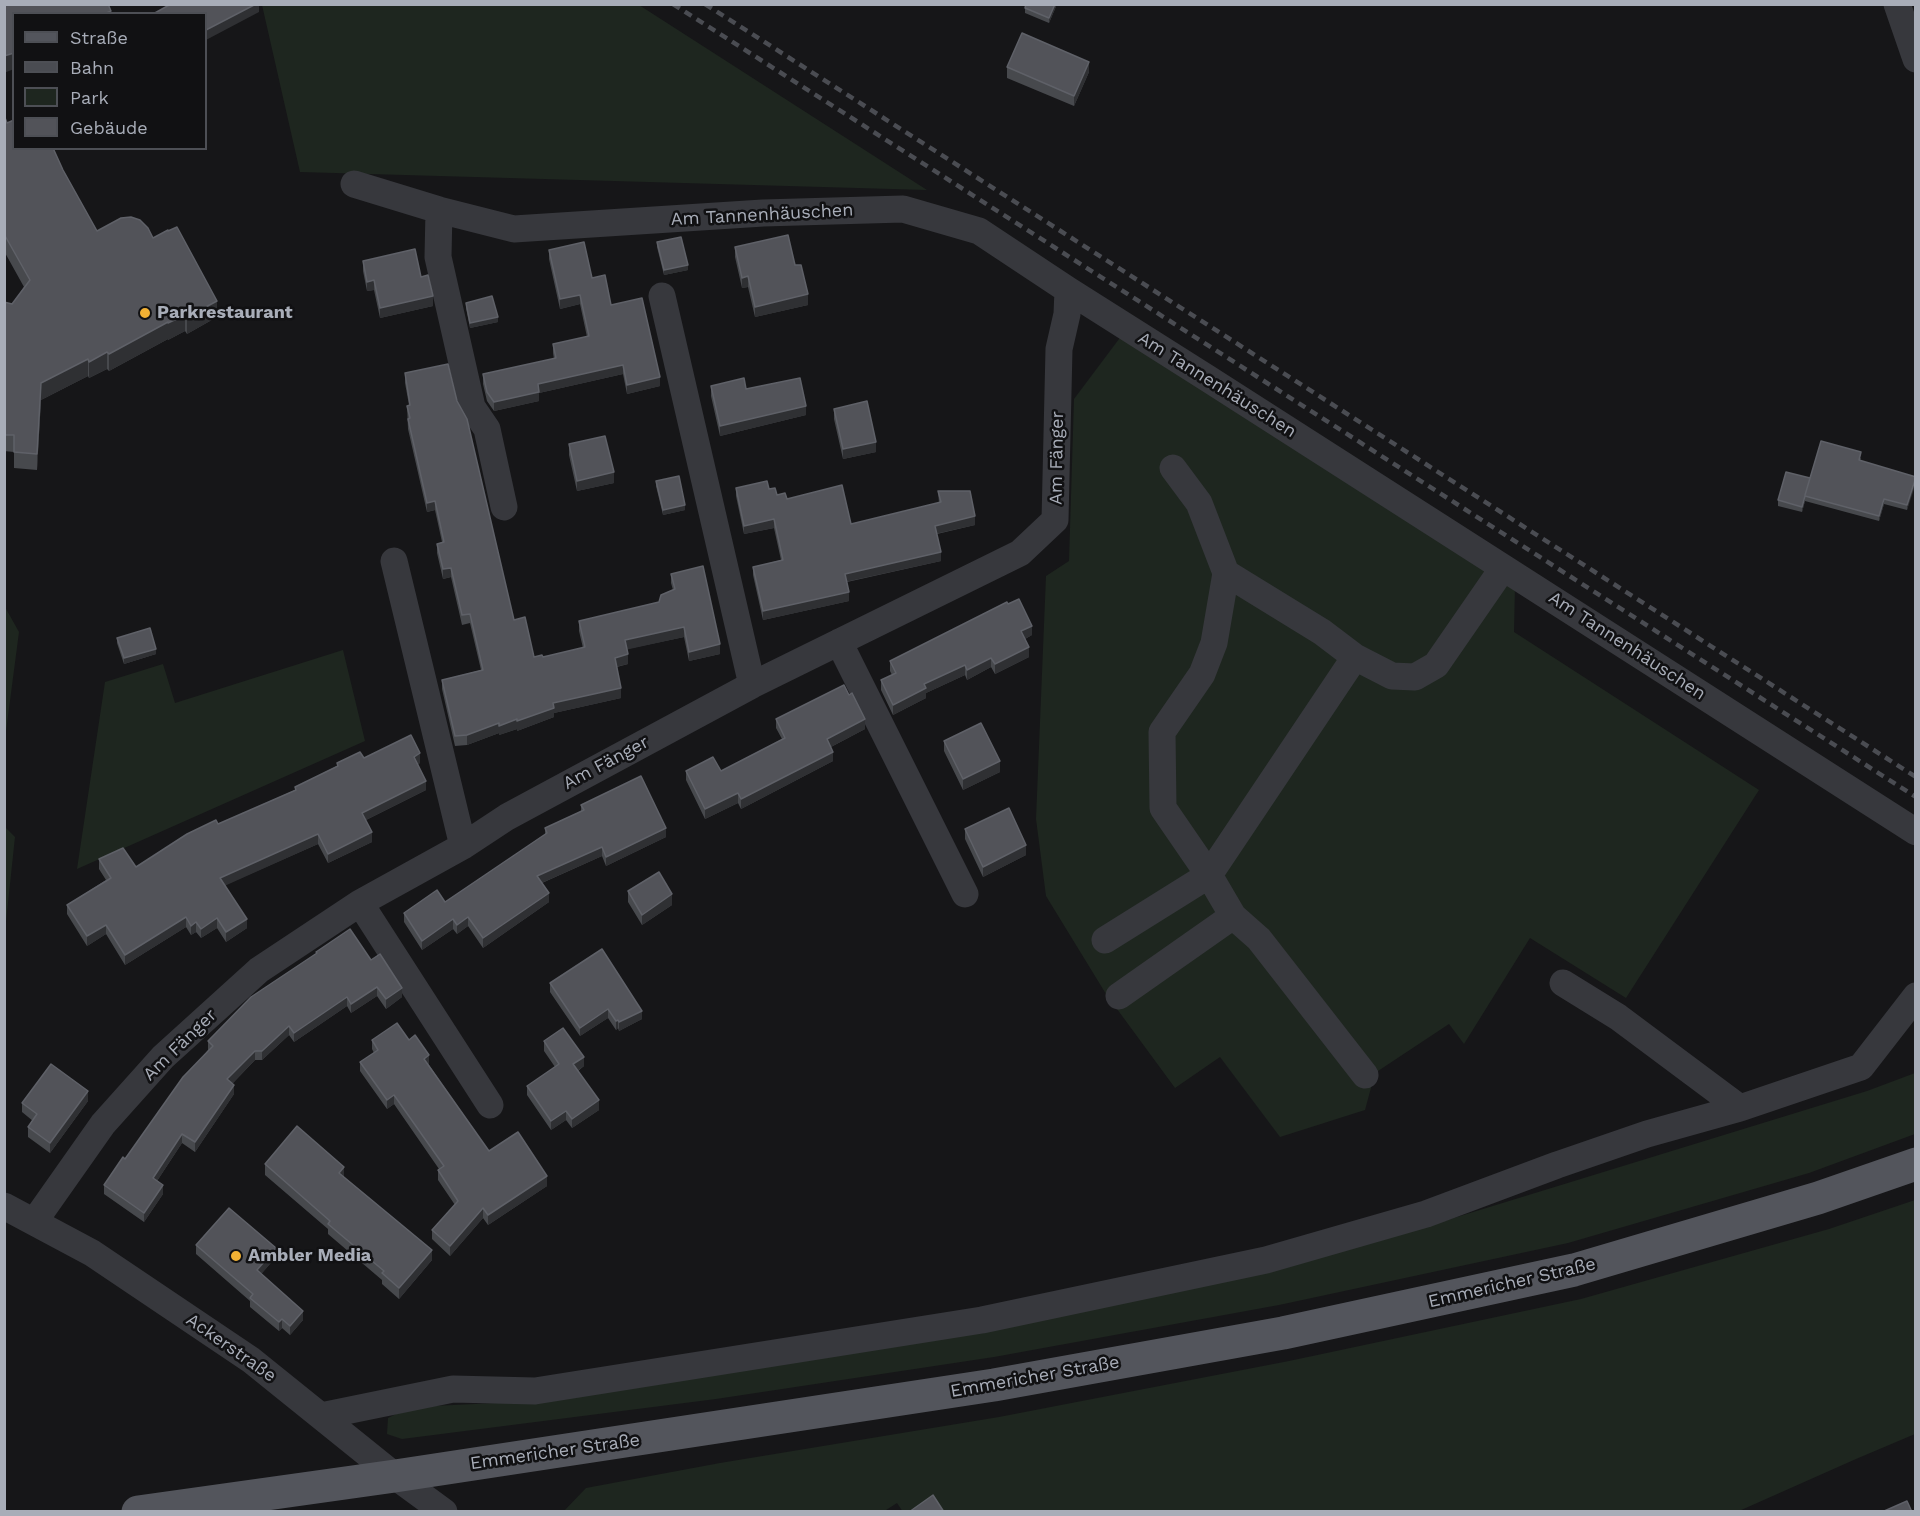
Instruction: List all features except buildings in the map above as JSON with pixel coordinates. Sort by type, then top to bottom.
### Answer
[{"type":"main road","name":"Emmericher Straße","points":[[138,1512],[395,1476],[994,1385],[1283,1333],[1574,1270],[1818,1198],[1916,1164]]},
{"type":"street","points":[[1896,4],[1916,59]]},
{"type":"street","name":"Am Tannenhäuschen","points":[[354,184],[439,210],[514,228],[752,214],[903,209],[979,231],[1916,832]]},
{"type":"street","points":[[439,210],[438,257],[472,407],[487,429],[504,507]]},
{"type":"street","name":"Am Fänger","points":[[34,1222],[103,1124],[163,1057],[259,970],[360,903],[463,846],[507,817],[752,685],[1020,553],[1055,520],[1059,349],[1067,314],[1068,290]]},
{"type":"street","points":[[662,296],[752,685]]},
{"type":"street","points":[[1173,468],[1199,503],[1226,573],[1214,643],[1202,674],[1162,732],[1163,808],[1209,875],[1233,916],[1259,939],[1365,1075]]},
{"type":"street","points":[[394,561],[463,846]]},
{"type":"street","points":[[1226,573],[1322,632],[1355,657],[1392,676],[1415,677],[1436,664],[1503,568]]},
{"type":"street","points":[[839,642],[965,894]]},
{"type":"street","points":[[1105,940],[1209,875],[1355,657]]},
{"type":"street","points":[[360,903],[490,1105]]},
{"type":"street","points":[[1119,996],[1233,916]]},
{"type":"street","points":[[1563,983],[1618,1017],[1740,1108]]},
{"type":"street","points":[[321,1416],[453,1389],[535,1391],[982,1320],[1266,1260],[1426,1214],[1647,1134],[1740,1108],[1861,1067],[1916,996]]},
{"type":"street","name":"Ackerstraße","points":[[4,1206],[92,1253],[251,1359],[395,1476],[444,1512]]},
{"type":"green space","points":[[262,5],[639,5],[927,190],[300,172]]},
{"type":"green space","points":[[1122,335],[1515,586],[1514,632],[1759,790],[1626,998],[1530,938],[1464,1044],[1449,1024],[1375,1073],[1365,1110],[1280,1137],[1220,1057],[1175,1088],[1106,994],[1046,896],[1036,819],[1046,576],[1069,561],[1074,399]]},
{"type":"green space","points":[[5,607],[19,632],[5,739]]},
{"type":"green space","points":[[343,650],[365,741],[77,869],[105,682],[163,664],[175,703]]},
{"type":"green space","points":[[5,827],[15,837],[5,931]]},
{"type":"green space","points":[[1915,1073],[1915,1134],[1809,1173],[1568,1243],[1279,1305],[994,1357],[716,1399],[402,1439],[387,1434],[388,1418],[410,1407],[540,1401],[1431,1225],[1867,1091]]},
{"type":"green space","points":[[1915,1200],[1915,1434],[1739,1511],[903,1512],[897,1503],[883,1512],[563,1512],[586,1488],[720,1463],[999,1417],[1289,1361],[1581,1299],[1829,1229]]},
{"type":"railway","points":[[673,4],[1916,797]]},
{"type":"railway","points":[[705,4],[1916,777]]},
{"type":"place","name":"Parkrestaurant","points":[[145,313]]},
{"type":"place","name":"Ambler Media","points":[[236,1256]]}]
